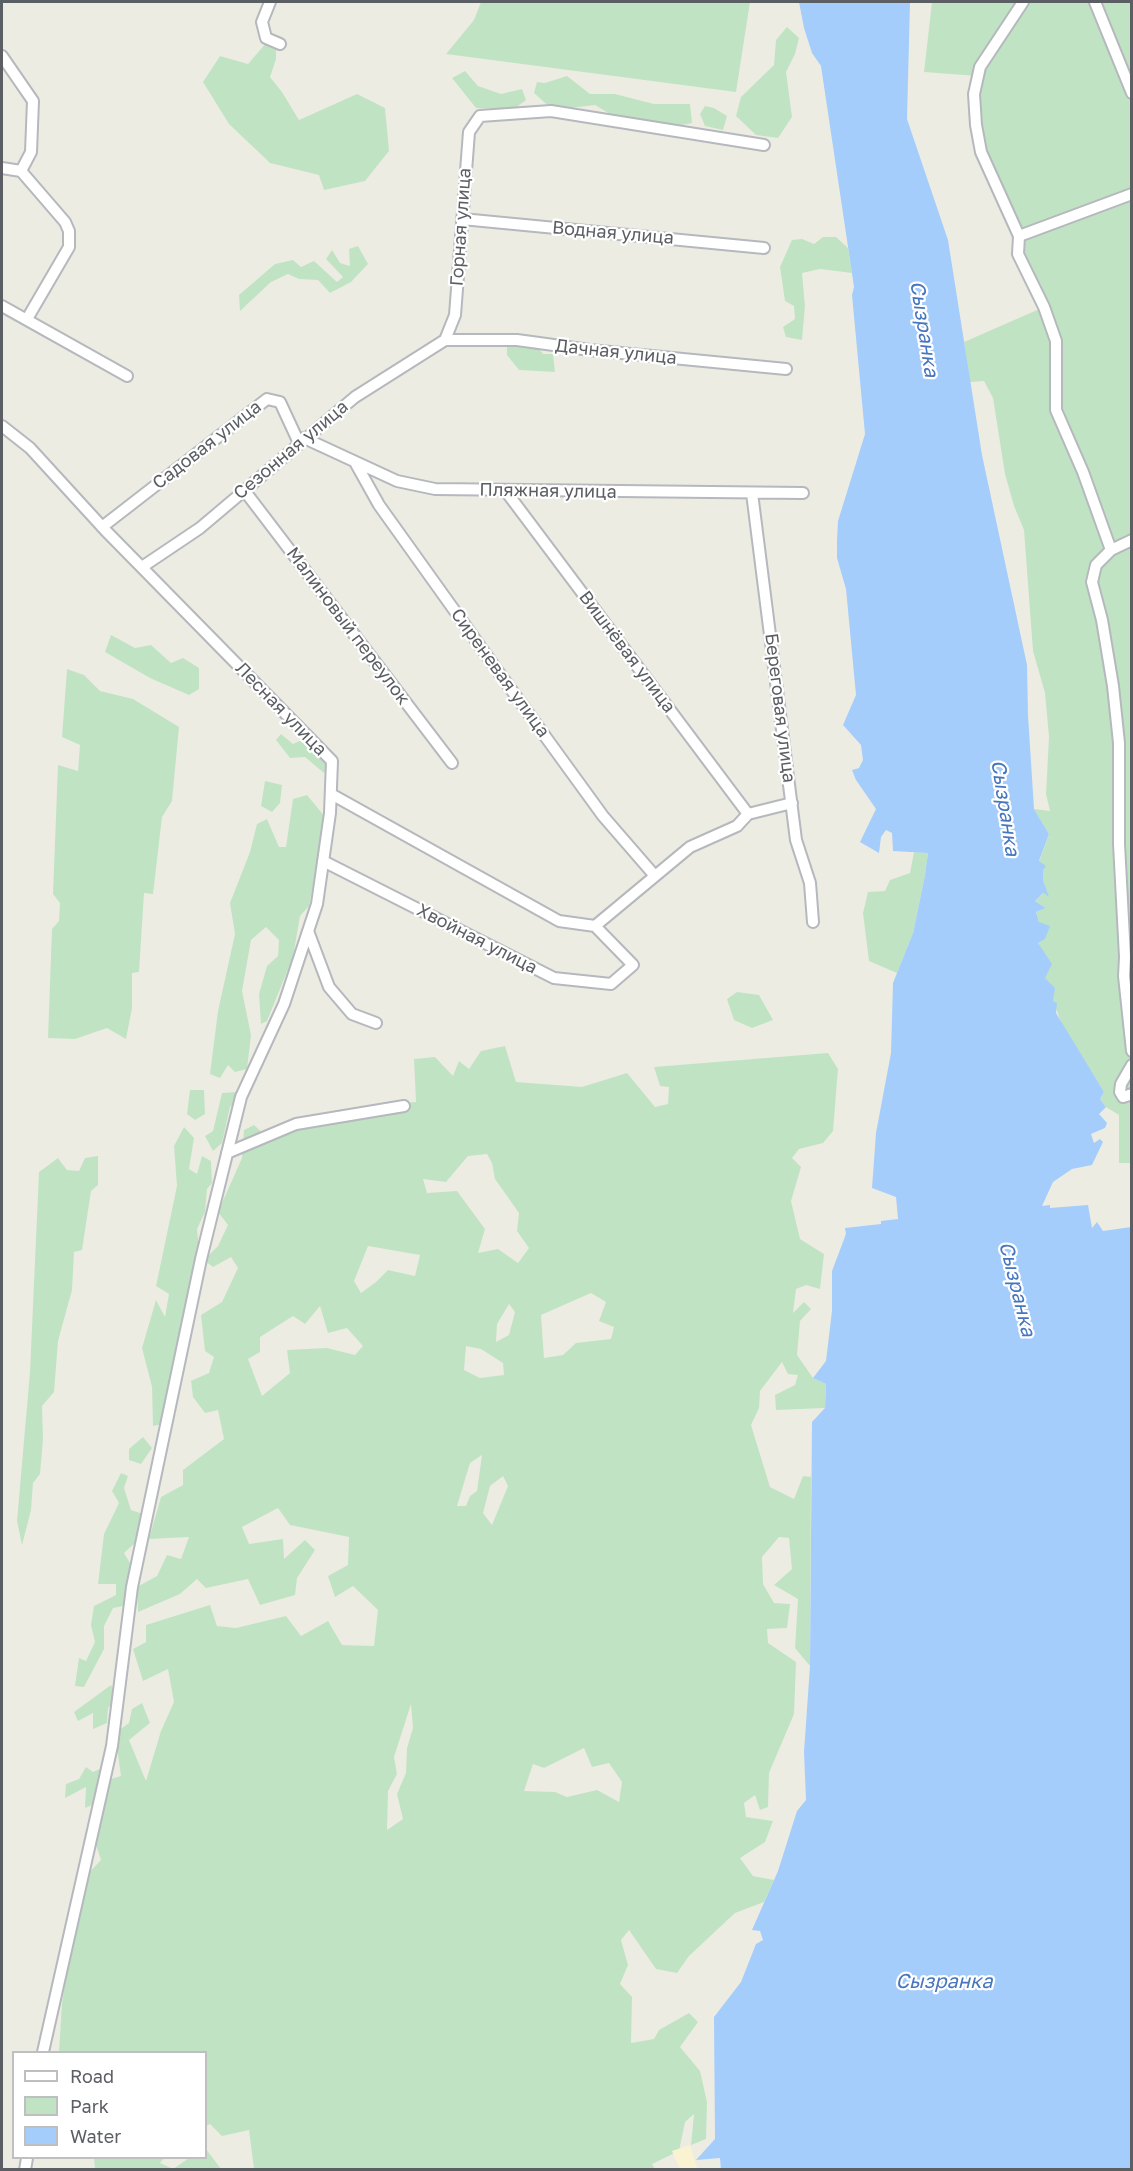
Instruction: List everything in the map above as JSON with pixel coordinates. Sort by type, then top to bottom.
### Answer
[{"type":"street","points":[[270,2],[262,22],[266,38],[280,44]]},
{"type":"street","points":[[1023,2],[980,67],[974,94],[981,152],[1019,236],[1018,254],[1044,307],[1056,341],[1056,410],[1083,472],[1111,550]]},
{"type":"street","points":[[1095,2],[1131,93]]},
{"type":"street","points":[[2,56],[33,101],[31,152],[21,171]]},
{"type":"street","name":"Горная улица","points":[[445,340],[455,315],[469,132],[480,116],[551,111],[764,145]]},
{"type":"street","points":[[2,168],[21,171],[65,222],[69,231],[69,247],[27,320]]},
{"type":"street","points":[[1019,236],[1131,194]]},
{"type":"street","name":"Водная улица","points":[[462,219],[764,248]]},
{"type":"street","points":[[2,306],[127,376]]},
{"type":"street","name":"Дачная улица","points":[[445,340],[517,340],[590,350],[786,369]]},
{"type":"street","name":"Сезонная улица","points":[[142,567],[200,528],[301,440],[355,397],[445,340]]},
{"type":"street","name":"Садовая улица","points":[[102,527],[267,399],[280,402],[301,440]]},
{"type":"street","name":"Лесная улица","points":[[2,426],[30,448],[102,527],[332,761],[331,794],[317,904],[284,1004],[241,1097],[201,1259],[132,1587],[112,1746],[43,2051]]},
{"type":"street","name":"Пляжная улица","points":[[301,440],[398,481],[435,489],[803,493]]},
{"type":"street","name":"Сиреневая улица","points":[[356,462],[379,505],[504,680],[603,816],[656,876]]},
{"type":"street","name":"Малиновый переулок","points":[[244,490],[452,762]]},
{"type":"street","name":"Вишнёвая улица","points":[[505,490],[748,814]]},
{"type":"street","name":"Береговая улица","points":[[752,493],[796,840],[810,884],[813,922]]},
{"type":"street","points":[[1131,540],[1111,550],[1096,565],[1092,582],[1102,620],[1119,742],[1119,844],[1124,976],[1131,1051]]},
{"type":"street","points":[[331,794],[559,921],[595,926],[690,847],[737,826],[748,814],[792,803]]},
{"type":"street","name":"Хвойная улица","points":[[323,861],[554,978],[611,984],[633,965],[595,926]]},
{"type":"street","points":[[308,931],[329,987],[352,1014],[376,1023]]},
{"type":"street","points":[[1131,1065],[1121,1084],[1120,1092],[1123,1096],[1131,1094]]},
{"type":"street","points":[[227,1153],[296,1124],[404,1106]]},
{"type":"green space","points":[[481,2],[750,2],[736,92],[446,54],[474,20]]},
{"type":"green space","points":[[932,2],[1131,2],[1131,1163],[1119,1163],[1119,1115],[1106,1107],[1100,1099],[1104,1092],[1062,1025],[1045,978],[1038,942],[1039,922],[1036,912],[1046,908],[1035,901],[1043,893],[1048,896],[1043,880],[1043,870],[1039,862],[1049,834],[1034,809],[1050,811],[1046,794],[1049,737],[1045,693],[1033,651],[1024,530],[1005,474],[993,398],[984,381],[970,382],[964,342],[1044,307],[1018,254],[1019,236],[981,152],[978,76],[924,72]]},
{"type":"green space","points":[[787,27],[799,38],[795,54],[786,72],[792,117],[778,138],[756,135],[736,116],[741,97],[774,65],[776,40]]},
{"type":"green space","points":[[267,42],[276,44],[276,59],[270,77],[299,120],[357,94],[385,108],[389,151],[365,181],[324,190],[319,175],[270,163],[229,124],[203,82],[220,56],[248,64]]},
{"type":"green space","points":[[465,71],[478,86],[501,94],[522,89],[526,100],[514,109],[476,108],[452,78]]},
{"type":"green space","points":[[567,76],[590,94],[615,94],[654,104],[690,104],[692,123],[671,127],[615,117],[595,105],[553,110],[534,93],[537,82],[545,83]]},
{"type":"green space","points":[[705,106],[714,108],[727,116],[723,130],[705,126],[700,114]]},
{"type":"green space","points":[[823,237],[836,237],[848,248],[852,273],[820,269],[802,273],[805,306],[802,340],[786,337],[783,327],[795,319],[794,306],[785,301],[780,267],[792,240],[802,239],[814,244]]},
{"type":"green space","points":[[358,246],[368,264],[351,282],[330,293],[318,280],[299,279],[288,274],[271,282],[240,311],[239,295],[275,264],[293,260],[301,267],[314,261],[337,282],[343,277],[326,259],[332,250],[340,263],[350,266],[349,249]]},
{"type":"green space","points":[[507,346],[537,346],[543,354],[553,354],[555,372],[519,370],[507,355]]},
{"type":"green space","points":[[111,635],[135,648],[151,645],[171,663],[183,658],[199,668],[199,689],[189,695],[150,678],[105,652]]},
{"type":"green space","points":[[67,669],[84,675],[100,691],[133,699],[179,727],[172,801],[162,817],[153,894],[144,893],[139,972],[132,973],[132,1008],[126,1039],[107,1028],[75,1039],[48,1038],[52,929],[59,921],[60,903],[53,894],[58,765],[78,771],[80,745],[62,737]]},
{"type":"green space","points":[[281,734],[293,744],[304,739],[329,765],[324,773],[305,757],[290,758],[276,740]]},
{"type":"green space","points":[[265,781],[282,785],[280,803],[272,812],[261,806]]},
{"type":"green space","points":[[307,795],[326,818],[309,906],[300,916],[293,957],[267,1021],[261,1024],[259,994],[267,966],[278,956],[279,940],[266,927],[251,940],[242,991],[251,1035],[247,1069],[235,1072],[228,1065],[220,1078],[210,1074],[218,1011],[235,934],[230,903],[250,852],[257,824],[267,819],[279,847],[286,847],[293,799]]},
{"type":"green space","points":[[914,852],[928,853],[925,875],[913,933],[897,973],[869,961],[863,913],[868,892],[885,891],[890,880],[910,873]]},
{"type":"green space","points":[[737,992],[759,995],[773,1020],[752,1028],[734,1020],[727,999]]},
{"type":"green space","points":[[505,1046],[516,1082],[582,1087],[627,1073],[655,1107],[668,1104],[669,1087],[660,1086],[654,1067],[828,1053],[838,1069],[833,1131],[823,1143],[799,1149],[792,1158],[801,1167],[791,1201],[800,1239],[824,1254],[820,1289],[806,1285],[796,1289],[793,1313],[804,1302],[811,1309],[800,1321],[797,1355],[813,1378],[826,1384],[825,1408],[776,1410],[775,1395],[795,1385],[798,1375],[788,1374],[782,1362],[760,1391],[759,1408],[751,1425],[770,1487],[794,1499],[803,1476],[811,1477],[810,1666],[795,1648],[798,1599],[774,1585],[792,1569],[789,1538],[779,1537],[762,1557],[763,1584],[774,1603],[790,1604],[787,1628],[767,1629],[768,1643],[796,1662],[794,1714],[769,1773],[768,1807],[760,1810],[755,1795],[744,1803],[746,1817],[773,1821],[765,1842],[740,1858],[753,1876],[774,1880],[764,1902],[735,1913],[689,1956],[677,1973],[656,1969],[629,1930],[621,1940],[628,1965],[620,1984],[632,1997],[631,2043],[654,2039],[659,2030],[689,2013],[698,2022],[680,2047],[700,2071],[707,2102],[706,2139],[691,2145],[694,2114],[685,2122],[679,2151],[652,2164],[655,2169],[254,2169],[249,2130],[222,2136],[210,2124],[207,2126],[207,2051],[59,2051],[62,2003],[81,1881],[101,1860],[93,1836],[104,1781],[121,1776],[115,1733],[129,1723],[132,1709],[142,1703],[150,1723],[129,1740],[146,1781],[161,1731],[174,1702],[168,1669],[143,1681],[133,1649],[146,1642],[146,1625],[210,1605],[217,1626],[236,1628],[286,1616],[301,1636],[328,1621],[342,1645],[374,1646],[378,1610],[353,1586],[335,1597],[328,1576],[348,1565],[349,1537],[290,1525],[278,1508],[242,1527],[249,1544],[283,1539],[284,1559],[305,1540],[315,1550],[297,1578],[295,1595],[260,1605],[248,1579],[206,1588],[197,1579],[180,1594],[138,1612],[137,1587],[157,1576],[167,1555],[181,1559],[189,1537],[149,1539],[161,1497],[183,1485],[183,1470],[224,1439],[218,1410],[205,1413],[193,1397],[191,1381],[209,1373],[214,1357],[205,1351],[201,1315],[222,1302],[238,1268],[231,1257],[213,1267],[204,1260],[218,1246],[228,1225],[218,1212],[242,1158],[244,1130],[254,1125],[268,1138],[390,1104],[416,1102],[414,1059],[435,1057],[453,1076],[459,1061],[469,1069],[481,1051]],"holes":[[[487,1154],[492,1163],[495,1179],[519,1213],[517,1231],[529,1248],[518,1263],[498,1249],[478,1253],[485,1229],[457,1191],[427,1193],[423,1179],[446,1182],[468,1156]],[[368,1246],[420,1255],[415,1276],[388,1270],[361,1293],[354,1281]],[[591,1293],[606,1302],[599,1321],[614,1327],[611,1339],[576,1343],[563,1355],[544,1358],[541,1315]],[[509,1304],[515,1312],[509,1335],[496,1342],[497,1324]],[[320,1306],[328,1333],[347,1328],[363,1346],[355,1355],[327,1348],[287,1350],[290,1373],[262,1396],[248,1359],[260,1352],[260,1337],[293,1316],[305,1324]],[[466,1346],[481,1349],[503,1363],[504,1375],[480,1378],[464,1370]],[[482,1455],[477,1491],[470,1496],[466,1506],[457,1506],[470,1463]],[[503,1476],[508,1486],[492,1525],[483,1513],[490,1486]],[[411,1704],[413,1728],[407,1748],[406,1773],[397,1794],[403,1819],[387,1830],[388,1791],[397,1774],[394,1757]],[[584,1748],[592,1767],[609,1763],[622,1782],[619,1802],[597,1790],[567,1797],[555,1792],[524,1791],[533,1764],[544,1768]]]},
{"type":"green space","points":[[190,1090],[204,1090],[205,1114],[195,1120],[187,1114]]},
{"type":"green space","points":[[237,1092],[237,1101],[230,1107],[222,1143],[213,1151],[205,1136],[213,1131],[222,1093]]},
{"type":"green space","points":[[184,1127],[194,1138],[189,1169],[197,1174],[202,1156],[211,1161],[212,1183],[207,1189],[205,1212],[197,1229],[199,1250],[162,1424],[153,1426],[152,1387],[142,1348],[156,1300],[165,1317],[169,1294],[156,1286],[177,1186],[174,1146]]},
{"type":"green space","points":[[98,1156],[98,1185],[91,1191],[82,1250],[74,1252],[72,1290],[58,1341],[54,1392],[42,1406],[43,1439],[40,1474],[33,1483],[31,1510],[22,1545],[17,1521],[30,1372],[39,1172],[58,1158],[67,1170],[79,1171],[85,1158]]},
{"type":"green space","points":[[143,1437],[152,1448],[141,1464],[129,1460],[129,1449]]},
{"type":"green space","points":[[121,1473],[128,1476],[124,1488],[131,1510],[143,1514],[142,1548],[134,1544],[124,1553],[130,1563],[128,1605],[113,1608],[104,1626],[104,1649],[84,1687],[75,1686],[79,1658],[86,1661],[95,1642],[91,1625],[94,1606],[116,1595],[116,1584],[98,1584],[104,1534],[119,1503],[112,1491]]},
{"type":"green space","points":[[111,1685],[117,1698],[108,1708],[107,1723],[93,1729],[93,1713],[78,1721],[74,1712]]},
{"type":"green space","points":[[86,1767],[93,1772],[104,1767],[92,1805],[85,1808],[86,1787],[65,1798],[66,1784],[79,1779]]},
{"type":"green space","points":[[207,2150],[221,2169],[173,2169],[188,2159],[207,2159]]},
{"type":"green space","points":[[94,2159],[163,2159],[160,2163],[173,2169],[95,2169]]},
{"type":"sand","points":[[690,2145],[697,2168],[680,2169],[672,2151]]},
{"type":"water","name":"Сызранка","points":[[799,2],[910,2],[907,119],[948,240],[982,455],[1027,665],[1034,809],[1049,834],[1039,861],[1046,866],[1043,870],[1043,880],[1049,897],[1043,893],[1035,901],[1046,908],[1036,912],[1039,922],[1050,926],[1045,939],[1038,943],[1052,964],[1045,978],[1055,988],[1053,1001],[1057,1003],[1056,1013],[1104,1092],[1100,1099],[1106,1107],[1099,1114],[1107,1123],[1105,1128],[1091,1134],[1094,1143],[1100,1139],[1103,1142],[1092,1165],[1072,1169],[1053,1182],[1042,1206],[1050,1205],[1050,1208],[1088,1205],[1092,1228],[1097,1222],[1103,1231],[1131,1227],[1131,2169],[721,2170],[720,2158],[696,2160],[715,2139],[714,2017],[741,1982],[756,1944],[763,1940],[760,1931],[752,1930],[778,1871],[797,1811],[806,1800],[804,1752],[810,1666],[812,1422],[825,1408],[826,1384],[813,1378],[826,1361],[832,1311],[832,1271],[846,1234],[845,1228],[881,1224],[881,1221],[898,1219],[896,1197],[872,1188],[876,1133],[891,1053],[893,983],[913,933],[928,853],[893,851],[892,833],[886,830],[881,837],[879,853],[860,842],[876,809],[856,780],[852,770],[859,768],[863,760],[861,745],[843,725],[856,695],[846,589],[837,558],[837,540],[838,521],[865,434],[852,295],[854,287],[821,66],[812,53]]}]
